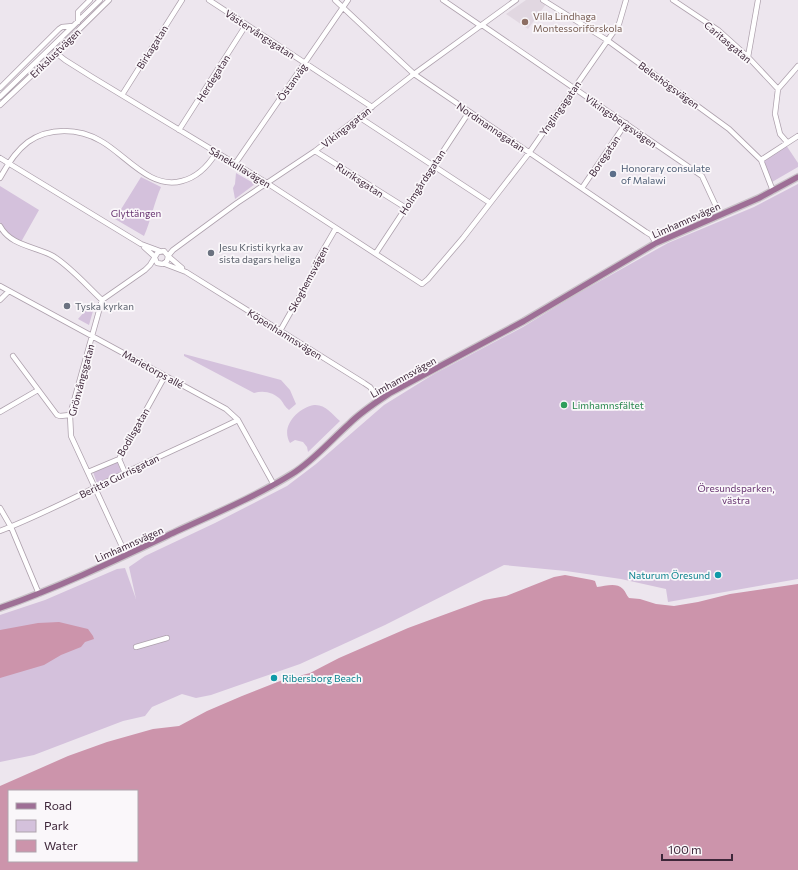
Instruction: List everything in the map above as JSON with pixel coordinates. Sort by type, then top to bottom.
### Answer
[{"type":"main road","name":"Limhamnsvägen","points":[[0,608],[39,594],[126,555],[224,510],[274,485],[310,461],[357,416],[390,393],[524,321],[656,242],[773,191],[798,177]]},
{"type":"street","name":"Erikslustvägen","points":[[78,22],[78,12],[90,0]]},
{"type":"street","name":"Erikslustvägen","points":[[0,97],[100,0]]},
{"type":"street","name":"Erikslustvägen","points":[[0,105],[108,0]]},
{"type":"street","name":"Birkagatan","points":[[122,95],[182,0]]},
{"type":"street","name":"Västervångsgatan","points":[[209,0],[372,107]]},
{"type":"street","name":"Nordmannagatan","points":[[335,0],[414,74],[651,235],[656,242]]},
{"type":"street","name":"Östanväg","points":[[235,164],[348,0]]},
{"type":"street","name":"Vikingsbergsvägen","points":[[443,0],[702,176],[715,204]]},
{"type":"street","name":"Vikingagatan","points":[[168,256],[173,250],[267,183],[315,151],[414,74],[516,0]]},
{"type":"street","name":"Beleshögsvägen","points":[[543,0],[607,40],[729,129],[761,160],[773,191]]},
{"type":"street","name":"Ynglingagatan","points":[[422,284],[463,238],[529,153],[619,24],[626,0]]},
{"type":"street","name":"Caritasgatan","points":[[673,0],[718,30],[748,57],[778,90]]},
{"type":"street","points":[[748,57],[758,0]]},
{"type":"street","name":"Herdegatan","points":[[179,130],[246,25]]},
{"type":"street","name":"Erikslustvägen","points":[[0,88],[59,29],[62,27],[74,26]]},
{"type":"street","name":"Sånekullavägen","points":[[55,52],[65,60],[267,183],[422,284]]},
{"type":"street","points":[[787,142],[780,134],[775,114],[778,90],[798,66]]},
{"type":"street","name":"Holmgårdsgatan","points":[[376,253],[469,112]]},
{"type":"street","points":[[358,117],[434,165],[490,203]]},
{"type":"street","name":"Boregatan","points":[[582,188],[626,123]]},
{"type":"street","points":[[0,178],[8,163],[28,142],[39,136],[62,131],[80,132],[92,136],[155,179],[169,183],[179,182],[195,177],[204,169],[216,153]]},
{"type":"street","points":[[761,160],[798,136]]},
{"type":"street","name":"Ruriksgatan","points":[[315,151],[406,208]]},
{"type":"street","points":[[0,158],[141,244],[162,251],[168,256],[167,260],[162,264],[145,270],[102,300],[92,336]]},
{"type":"street","points":[[706,200],[712,197]]},
{"type":"street","points":[[0,226],[4,232],[23,245],[53,256],[68,267],[102,300]]},
{"type":"street","name":"Skoghemsvägen","points":[[280,331],[336,228]]},
{"type":"street","points":[[141,244],[156,262],[162,264]]},
{"type":"street","name":"Vikingagatan","points":[[162,251],[173,250]]},
{"type":"street","points":[[145,270],[156,253],[162,251]]},
{"type":"street","name":"Köpenhamnsvägen","points":[[168,256],[186,272],[370,387],[379,400]]},
{"type":"street","name":"Köpenhamnsvägen","points":[[162,264],[186,272]]},
{"type":"street","name":"Marietorps allé","points":[[0,286],[226,409],[238,420],[274,485]]},
{"type":"street","points":[[0,300],[9,291]]},
{"type":"street","name":"Grönvångsgatan","points":[[92,336],[70,415],[71,436],[126,555]]},
{"type":"street","points":[[13,356],[57,415],[70,415]]},
{"type":"street","name":"Bodilsgatan","points":[[88,472],[119,459],[165,376]]},
{"type":"street","points":[[0,412],[38,390]]},
{"type":"street","name":"Beritta Gurrisgatan","points":[[0,531],[95,489],[125,473],[238,420]]},
{"type":"street","points":[[119,459],[125,473]]},
{"type":"street","points":[[0,508],[11,527],[39,594]]},
{"type":"street","points":[[136,647],[167,638]]},
{"type":"shaded area","name":"Villa Lindhaga Montessoriförskola","points":[[526,0],[539,0],[546,4],[528,29],[506,14]]},
{"type":"green space","points":[[786,145],[798,163],[798,167],[772,182],[764,161]]},
{"type":"green space","points":[[236,173],[255,184],[235,199],[233,188]]},
{"type":"green space","name":"Glyttängen","points":[[141,177],[161,187],[144,236],[115,219]]},
{"type":"green space","name":"Öresundsparken, västra","points":[[798,184],[798,579],[668,602],[666,589],[621,579],[566,571],[504,565],[385,625],[300,664],[211,695],[196,698],[182,694],[152,707],[145,716],[123,721],[34,755],[0,762],[0,615],[45,600],[117,569],[125,568],[136,599],[129,567],[145,556],[215,523],[287,486],[316,464],[384,405],[434,374],[523,327],[575,295],[668,243],[754,207]]},
{"type":"green space","points":[[0,186],[39,210],[21,242],[6,231],[0,222]]},
{"type":"green space","points":[[95,304],[89,325],[78,319],[86,310]]},
{"type":"green space","points":[[184,354],[281,380],[290,390],[296,404],[289,410],[278,397],[272,393],[254,393],[184,356]]},
{"type":"green space","points":[[314,405],[322,406],[340,421],[308,452],[307,447],[303,442],[295,440],[290,443],[287,430],[292,419],[297,414]]},
{"type":"green space","points":[[117,461],[121,472],[97,483],[93,472]]},
{"type":"water","points":[[565,575],[595,581],[597,587],[611,585],[620,587],[629,598],[674,606],[730,594],[798,584],[798,870],[0,870],[0,786],[68,756],[107,742],[153,729],[179,726],[207,711],[242,696],[280,681],[310,673],[339,658],[408,628],[484,600],[506,596],[554,577]]},
{"type":"water","points":[[59,622],[88,629],[94,639],[85,642],[81,647],[61,655],[44,665],[0,678],[0,630],[38,623]]},
{"type":"place","name":"Villa Lindhaga Montessoriförskola","points":[[525,22]]},
{"type":"place","name":"Honorary consulate of Malawi","points":[[613,174]]},
{"type":"place","name":"Jesu Kristi kyrka av sista dagars heliga","points":[[211,253]]},
{"type":"place","name":"Tyska kyrkan","points":[[67,306]]},
{"type":"place","name":"Limhamnsfältet","points":[[564,405]]},
{"type":"place","name":"Naturum Öresund","points":[[718,575]]},
{"type":"place","name":"Ribersborg Beach","points":[[274,678]]}]
